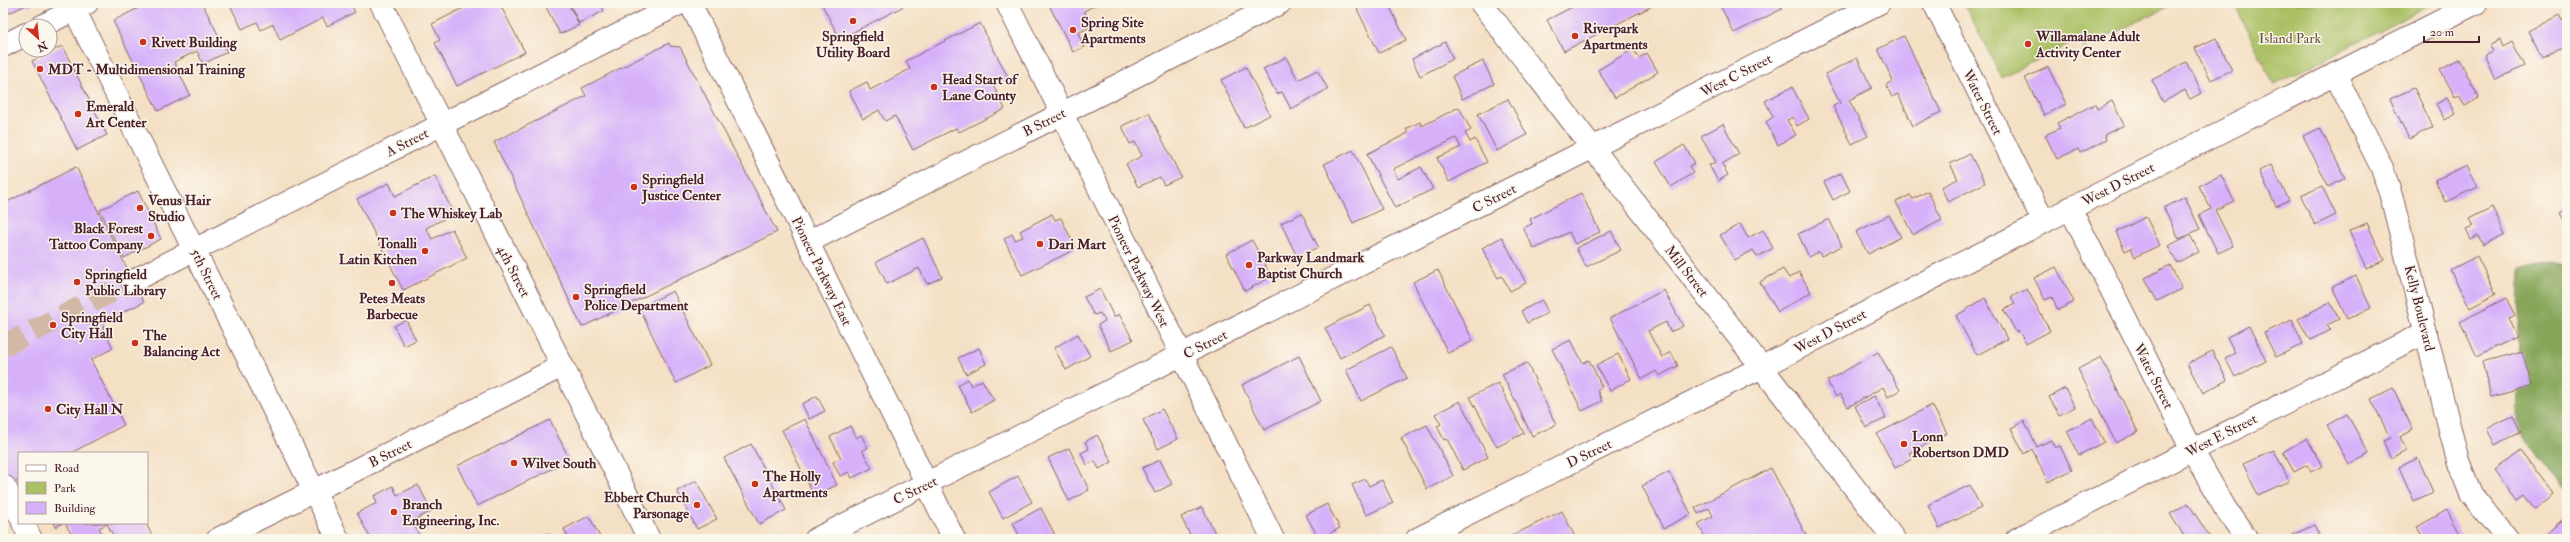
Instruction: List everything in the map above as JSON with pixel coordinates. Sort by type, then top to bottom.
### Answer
[{"type":"street","name":"4th Street","points":[[381,3],[649,539]]},
{"type":"street","name":"A Street","points":[[133,281],[681,3]]},
{"type":"street","name":"Pioneer Parkway East","points":[[690,3],[954,539]]},
{"type":"street","name":"Pioneer Parkway West","points":[[1007,3],[1273,539]]},
{"type":"street","name":"B Street","points":[[808,242],[1280,3]]},
{"type":"street","name":"Mill Street","points":[[1481,3],[1894,539]]},
{"type":"street","name":"West C Street","points":[[1593,148],[1879,3]]},
{"type":"street","name":"Water Street","points":[[1934,3],[2044,222]]},
{"type":"street","name":"West D Street","points":[[1762,367],[2070,208],[2476,3]]},
{"type":"street","points":[[55,18],[77,5]]},
{"type":"street","name":"5th Street","points":[[77,5],[194,249],[338,539]]},
{"type":"street","points":[[3,46],[18,38]]},
{"type":"street","name":"Kelly Boulevard","points":[[2335,74],[2382,168],[2392,199],[2458,461],[2471,494],[2507,539]]},
{"type":"street","name":"C Street","points":[[816,539],[1593,148]]},
{"type":"street","name":"Water Street","points":[[2070,208],[2192,450],[2225,508],[2247,539]]},
{"type":"street","name":"West E Street","points":[[2017,539],[2426,332]]},
{"type":"street","name":"B Street","points":[[218,539],[562,366]]},
{"type":"street","name":"D Street","points":[[1416,539],[1762,367]]},
{"type":"street","points":[[5,487],[18,512]]},
{"type":"street","points":[[24,524],[31,539]]},
{"type":"green space","name":"Willamalane Adult Activity Center","points":[[1964,3],[2175,3],[2084,48],[2079,40],[2001,77]]},
{"type":"green space","name":"Island Park","points":[[2234,3],[2434,3],[2274,85]]},
{"type":"green space","points":[[2567,267],[2567,489],[2517,429],[2520,268]]},
{"type":"building","points":[[3,3],[35,3],[29,6],[28,4],[3,16]]},
{"type":"building","points":[[148,3],[202,3],[227,52],[203,64],[197,51],[174,62],[190,95],[158,111],[113,21]]},
{"type":"building","points":[[229,3],[350,3],[355,12],[327,26],[323,18],[280,40],[273,24],[261,30],[257,22],[242,29]]},
{"type":"building","points":[[473,3],[499,3],[525,52],[457,86],[435,43],[440,40],[432,24]]},
{"type":"building","points":[[544,3],[568,3],[579,25],[560,34]]},
{"type":"building","points":[[569,3],[600,3],[604,11],[579,23]]},
{"type":"building","name":"Springfield Utility Board","points":[[821,3],[910,3],[840,39]]},
{"type":"building","name":"Spring Site Apartments","points":[[1048,3],[1099,3],[1084,11],[1092,26],[1078,33],[1084,47],[1073,52]]},
{"type":"building","points":[[1370,3],[1388,3],[1406,40],[1379,53],[1357,9]]},
{"type":"building","name":"Riverpark Apartments","points":[[1580,3],[1658,3],[1564,51],[1547,20]]},
{"type":"building","points":[[1719,3],[1779,3],[1782,9],[1734,33]]},
{"type":"building","points":[[2560,14],[2567,27],[2567,45],[2542,58],[2528,31]]},
{"type":"building","name":"Head Start of Lane County","points":[[980,23],[1008,77],[993,85],[1005,109],[959,132],[956,128],[913,150],[895,116],[885,121],[879,110],[863,119],[849,91],[867,82],[870,90],[910,69],[906,61]]},
{"type":"building","points":[[1904,36],[1941,112],[1913,126],[1898,94],[1892,97],[1886,85],[1893,81],[1878,49]]},
{"type":"building","points":[[2216,38],[2232,70],[2211,80],[2195,48]]},
{"type":"building","points":[[2500,40],[2503,47],[2512,42],[2524,66],[2496,80],[2484,55],[2492,51],[2489,46]]},
{"type":"building","points":[[1445,42],[1453,59],[1420,76],[1412,59]]},
{"type":"building","name":"Springfield Justice Center","points":[[669,43],[670,46],[680,47],[777,232],[582,327],[494,142],[586,96],[582,88]]},
{"type":"building","name":"Emerald Art Center","points":[[62,46],[107,135],[77,150],[32,61],[38,58],[58,58],[58,48]]},
{"type":"building","points":[[1633,49],[1639,58],[1647,53],[1658,72],[1615,98],[1598,70]]},
{"type":"building","points":[[1286,57],[1298,80],[1317,70],[1328,89],[1291,109],[1282,92],[1277,94],[1263,69]]},
{"type":"building","points":[[1857,58],[1872,88],[1849,100],[1868,136],[1852,144],[1833,106],[1840,103],[1825,74]]},
{"type":"building","points":[[2459,59],[2479,98],[2465,106],[2459,95],[2455,97],[2440,69]]},
{"type":"building","points":[[1483,61],[1494,84],[1462,99],[1452,76]]},
{"type":"building","points":[[2186,62],[2202,93],[2190,99],[2185,90],[2163,102],[2152,80]]},
{"type":"building","points":[[1246,67],[1270,115],[1244,128],[1221,80]]},
{"type":"building","points":[[2048,67],[2066,104],[2044,115],[2025,78]]},
{"type":"building","points":[[1792,87],[1809,119],[1797,126],[1793,117],[1787,120],[1796,135],[1778,145],[1766,122],[1773,117],[1765,101]]},
{"type":"building","points":[[2414,88],[2433,127],[2409,139],[2390,99]]},
{"type":"building","points":[[2447,98],[2456,114],[2445,120],[2436,104]]},
{"type":"building","points":[[1508,99],[1527,135],[1497,151],[1478,114]]},
{"type":"building","points":[[2112,101],[2124,125],[2104,135],[2106,140],[2080,153],[2078,149],[2057,159],[2045,135],[2060,128],[2057,123],[2095,104],[2097,109]]},
{"type":"building","points":[[1459,107],[1471,130],[1465,133],[1470,142],[1475,139],[1487,162],[1449,182],[1437,158],[1461,147],[1456,138],[1393,169],[1398,179],[1421,167],[1433,189],[1395,208],[1367,154],[1408,133],[1406,129],[1420,122],[1422,126]]},
{"type":"building","points":[[1149,113],[1181,177],[1164,185],[1160,177],[1138,187],[1126,164],[1142,156],[1135,142],[1130,144],[1122,126]]},
{"type":"building","points":[[1723,124],[1739,154],[1722,164],[1728,175],[1718,181],[1709,165],[1716,162],[1701,136]]},
{"type":"building","points":[[2320,128],[2345,178],[2329,187],[2303,136]]},
{"type":"building","points":[[1684,145],[1695,163],[1689,166],[1693,173],[1671,187],[1656,162]]},
{"type":"building","points":[[1353,150],[1382,209],[1353,223],[1324,164]]},
{"type":"building","points":[[1970,154],[1985,183],[1948,202],[1941,187],[1958,179],[1950,164]]},
{"type":"building","points":[[2271,165],[2289,200],[2276,206],[2259,171]]},
{"type":"building","points":[[2467,165],[2478,187],[2445,202],[2435,180]]},
{"type":"building","name":"Springfield City Hall","points":[[76,167],[144,302],[105,321],[103,328],[113,348],[91,360],[124,425],[73,452],[18,452],[18,480],[3,488],[3,204]]},
{"type":"building","points":[[1841,173],[1850,191],[1833,200],[1824,182]]},
{"type":"building","points":[[2221,175],[2234,201],[2215,210],[2233,246],[2218,253],[2199,215],[2211,209],[2199,186]]},
{"type":"building","points":[[435,176],[454,214],[426,228],[432,239],[452,229],[467,258],[403,290],[357,199],[389,183],[395,196]]},
{"type":"building","points":[[2322,186],[2336,215],[2315,225],[2301,196]]},
{"type":"building","points":[[138,191],[161,239],[124,258],[100,210]]},
{"type":"building","points":[[1928,191],[1942,220],[1913,235],[1896,202],[1910,195],[1913,199]]},
{"type":"building","points":[[1581,193],[1600,232],[1575,244],[1569,232],[1534,249],[1523,228],[1532,224],[1530,219]]},
{"type":"building","points":[[2185,197],[2200,229],[2179,239],[2164,208]]},
{"type":"building","points":[[2492,207],[2505,234],[2483,245],[2478,235],[2471,239],[2466,229],[2473,226],[2469,219]]},
{"type":"building","points":[[2567,207],[2567,223],[2561,211]]},
{"type":"building","points":[[1302,213],[1318,247],[1297,257],[1281,223]]},
{"type":"building","name":"Dari Mart","points":[[1052,214],[1055,220],[1061,218],[1076,249],[1022,275],[1004,239],[1012,234],[1015,240],[1023,237],[1020,231]]},
{"type":"building","points":[[1889,215],[1901,237],[1868,254],[1856,232]]},
{"type":"building","points":[[2146,217],[2160,245],[2135,257],[2131,248],[2125,251],[2116,232]]},
{"type":"building","points":[[1829,219],[1842,246],[1821,256],[1819,252],[1809,257],[1798,234]]},
{"type":"building","points":[[2367,223],[2384,260],[2366,269],[2349,231]]},
{"type":"building","points":[[1740,224],[1748,238],[1763,230],[1773,248],[1757,257],[1753,250],[1735,260],[1720,235]]},
{"type":"building","points":[[1611,231],[1621,250],[1586,267],[1576,248]]},
{"type":"building","points":[[2190,235],[2199,252],[2177,263],[2168,246]]},
{"type":"building","points":[[1502,237],[1526,283],[1510,291],[1502,276],[1498,278],[1482,248]]},
{"type":"building","points":[[923,238],[942,277],[927,284],[919,268],[887,284],[876,262]]},
{"type":"building","name":"Parkway Landmark Baptist Church","points":[[1252,240],[1271,277],[1245,291],[1226,254]]},
{"type":"building","points":[[2477,256],[2496,294],[2470,308],[2450,270]]},
{"type":"building","points":[[2170,265],[2182,289],[2157,301],[2145,278]]},
{"type":"building","points":[[2056,267],[2074,302],[2058,310],[2052,297],[2045,300],[2034,278]]},
{"type":"building","points":[[1783,269],[1789,278],[1799,272],[1811,292],[1778,312],[1760,282]]},
{"type":"building","points":[[1438,270],[1473,341],[1448,353],[1413,282]]},
{"type":"building","points":[[2356,276],[2371,308],[2347,319],[2332,287]]},
{"type":"building","points":[[1100,289],[1114,317],[1119,314],[1133,340],[1111,351],[1098,325],[1105,321],[1100,313],[1094,315],[1084,297]]},
{"type":"building","points":[[2027,289],[2050,331],[2026,344],[2019,331],[2016,332],[2004,310],[2015,304],[2011,297]]},
{"type":"building","points":[[1664,290],[1683,326],[1670,332],[1666,322],[1648,331],[1662,357],[1671,352],[1678,366],[1659,376],[1656,371],[1642,379],[1610,318]]},
{"type":"building","points":[[673,291],[710,365],[676,383],[639,308]]},
{"type":"building","points":[[1985,298],[2007,339],[1977,355],[1956,316]]},
{"type":"building","points":[[2506,298],[2515,315],[2508,319],[2517,337],[2477,356],[2460,322]]},
{"type":"building","points":[[1542,300],[1548,313],[1527,323],[1521,311]]},
{"type":"building","points":[[2330,302],[2339,319],[2327,325],[2330,330],[2310,340],[2298,319]]},
{"type":"building","points":[[1370,305],[1385,335],[1340,358],[1325,328]]},
{"type":"building","points":[[406,320],[416,340],[404,346],[394,326]]},
{"type":"building","points":[[2292,320],[2303,344],[2276,357],[2264,333]]},
{"type":"building","points":[[2249,326],[2266,361],[2235,377],[2225,358],[2235,353],[2227,337]]},
{"type":"building","points":[[1078,334],[1090,356],[1066,370],[1054,348]]},
{"type":"building","points":[[1571,340],[1583,363],[1589,360],[1602,387],[1597,390],[1602,401],[1582,411],[1552,349]]},
{"type":"building","points":[[1391,347],[1407,378],[1361,401],[1346,370]]},
{"type":"building","points":[[979,348],[986,364],[966,374],[958,358]]},
{"type":"building","points":[[2212,351],[2227,380],[2203,393],[2187,364]]},
{"type":"building","points":[[2522,351],[2532,386],[2491,397],[2482,362]]},
{"type":"building","points":[[1878,352],[1900,390],[1888,397],[1883,387],[1848,407],[1840,394],[1836,397],[1827,381]]},
{"type":"building","points":[[1618,354],[1631,379],[1610,391],[1596,365]]},
{"type":"building","points":[[1299,356],[1321,401],[1264,430],[1242,385]]},
{"type":"building","points":[[2101,357],[2138,432],[2116,443],[2078,369]]},
{"type":"building","points":[[1527,363],[1556,425],[1532,436],[1502,374]]},
{"type":"building","points":[[968,379],[971,386],[982,380],[994,400],[972,412],[958,385]]},
{"type":"building","points":[[1498,383],[1524,433],[1497,447],[1470,397]]},
{"type":"building","points":[[2065,388],[2075,407],[2059,415],[2049,397]]},
{"type":"building","points":[[2393,388],[2413,430],[2400,437],[2406,450],[2391,458],[2383,441],[2390,438],[2371,399]]},
{"type":"building","points":[[817,396],[825,411],[809,419],[802,404]]},
{"type":"building","points":[[1874,396],[1886,418],[1866,428],[1855,406]]},
{"type":"building","points":[[1460,401],[1488,457],[1463,470],[1447,439],[1444,440],[1437,426],[1441,424],[1435,414]]},
{"type":"building","name":"Lonn Robertson DMD","points":[[1932,405],[1947,433],[1909,453],[1912,459],[1895,468],[1877,434]]},
{"type":"building","points":[[1162,409],[1178,439],[1158,449],[1143,420]]},
{"type":"building","points":[[2347,414],[2369,454],[2349,465],[2327,425]]},
{"type":"building","points":[[2513,415],[2521,431],[2495,445],[2487,429]]},
{"type":"building","points":[[2092,418],[2104,442],[2079,455],[2067,431]]},
{"type":"building","points":[[805,419],[837,485],[814,496],[782,430]]},
{"type":"building","name":"Wilvet South","points":[[550,420],[570,460],[477,506],[457,466]]},
{"type":"building","points":[[2024,421],[2037,447],[2051,440],[2055,448],[2060,446],[2072,470],[2048,482],[2032,449],[2024,454],[2011,428]]},
{"type":"building","points":[[1427,425],[1453,476],[1427,489],[1401,438]]},
{"type":"building","points":[[850,426],[856,438],[861,435],[868,448],[862,450],[872,468],[852,478],[849,472],[840,476],[833,462],[841,458],[830,437]]},
{"type":"building","points":[[1097,435],[1112,462],[1099,469],[1095,461],[1087,465],[1081,453],[1089,449],[1085,442]]},
{"type":"building","points":[[2307,438],[2322,466],[2311,472],[2307,465],[2294,472],[2283,452]]},
{"type":"building","name":"The Holly Apartments","points":[[751,444],[786,510],[759,524],[724,458]]},
{"type":"building","points":[[1069,448],[1089,490],[1069,501],[1048,458]]},
{"type":"building","points":[[2274,450],[2289,481],[2258,495],[2243,464]]},
{"type":"building","points":[[2520,451],[2553,495],[2535,509],[2524,495],[2517,500],[2495,470]]},
{"type":"building","points":[[2418,458],[2433,492],[2414,501],[2399,467]]},
{"type":"building","points":[[1160,460],[1172,484],[1155,493],[1142,468]]},
{"type":"building","points":[[1771,468],[1808,539],[1706,539],[1698,524],[1713,516],[1709,508],[1698,514],[1695,508]]},
{"type":"building","points":[[1669,472],[1691,514],[1664,528],[1642,486]]},
{"type":"building","points":[[1018,476],[1032,502],[1003,518],[989,492]]},
{"type":"building","points":[[1365,479],[1369,486],[1382,480],[1393,503],[1366,515],[1352,485]]},
{"type":"building","name":"Ebbert Church Parsonage","points":[[696,481],[717,519],[697,529],[677,491]]},
{"type":"building","name":"Branch Engineering, Inc.","points":[[418,485],[432,511],[412,521],[421,539],[371,539],[357,513],[377,503],[374,496],[393,486],[397,495]]},
{"type":"building","points":[[1970,485],[1981,508],[1939,528],[1928,505]]},
{"type":"building","points":[[2188,503],[2211,539],[2186,539],[2170,514]]},
{"type":"building","points":[[1327,504],[1340,528],[1319,539],[1306,515]]},
{"type":"building","points":[[1202,507],[1216,535],[1207,539],[1192,539],[1181,517]]},
{"type":"building","points":[[1041,508],[1057,539],[1037,539],[1035,536],[1029,539],[1021,539],[1013,523]]},
{"type":"building","points":[[2447,510],[2463,539],[2424,539],[2417,527]]},
{"type":"building","points":[[1562,511],[1576,539],[1505,539]]},
{"type":"building","points":[[589,516],[601,539],[569,539],[564,529]]},
{"type":"building","points":[[2567,516],[2567,539],[2550,539],[2546,534]]},
{"type":"building","points":[[54,524],[61,524],[56,527]]},
{"type":"building","points":[[66,524],[107,524],[99,528],[105,539],[74,539]]},
{"type":"building","points":[[107,524],[146,524],[152,536],[147,539],[115,539]]},
{"type":"building","points":[[2314,525],[2321,539],[2292,539],[2291,536]]},
{"type":"building","points":[[550,534],[552,539],[539,539]]},
{"type":"tunnel","points":[[3,346],[133,281]]},
{"type":"place","name":"Springfield Utility Board","points":[[853,21]]},
{"type":"place","name":"Spring Site Apartments","points":[[1073,30]]},
{"type":"place","name":"Riverpark Apartments","points":[[1575,36]]},
{"type":"place","name":"Rivett Building","points":[[143,42]]},
{"type":"place","name":"Willamalane Adult Activity Center","points":[[2028,44]]},
{"type":"place","name":"MDT - Multidimensional Training","points":[[40,69]]},
{"type":"place","name":"Head Start of Lane County","points":[[934,87]]},
{"type":"place","name":"Emerald Art Center","points":[[78,114]]},
{"type":"place","name":"Springfield Justice Center","points":[[634,187]]},
{"type":"place","name":"Venus Hair Studio","points":[[140,208]]},
{"type":"place","name":"The Whiskey Lab","points":[[393,213]]},
{"type":"place","name":"Black Forest Tattoo Company","points":[[151,236]]},
{"type":"place","name":"Dari Mart","points":[[1040,244]]},
{"type":"place","name":"Tonalli Latin Kitchen","points":[[425,251]]},
{"type":"place","name":"Parkway Landmark Baptist Church","points":[[1249,265]]},
{"type":"place","name":"Springfield Public Library","points":[[77,282]]},
{"type":"place","name":"Petes Meats Barbecue","points":[[392,283]]},
{"type":"place","name":"Springfield Police Department","points":[[576,297]]},
{"type":"place","name":"Springfield City Hall","points":[[53,325]]},
{"type":"place","name":"The Balancing Act","points":[[135,343]]},
{"type":"place","name":"City Hall N","points":[[48,409]]},
{"type":"place","name":"Lonn Robertson DMD","points":[[1904,444]]},
{"type":"place","name":"Wilvet South","points":[[514,463]]},
{"type":"place","name":"The Holly Apartments","points":[[755,484]]},
{"type":"place","name":"Ebbert Church Parsonage","points":[[697,505]]},
{"type":"place","name":"Branch Engineering, Inc.","points":[[394,512]]}]
